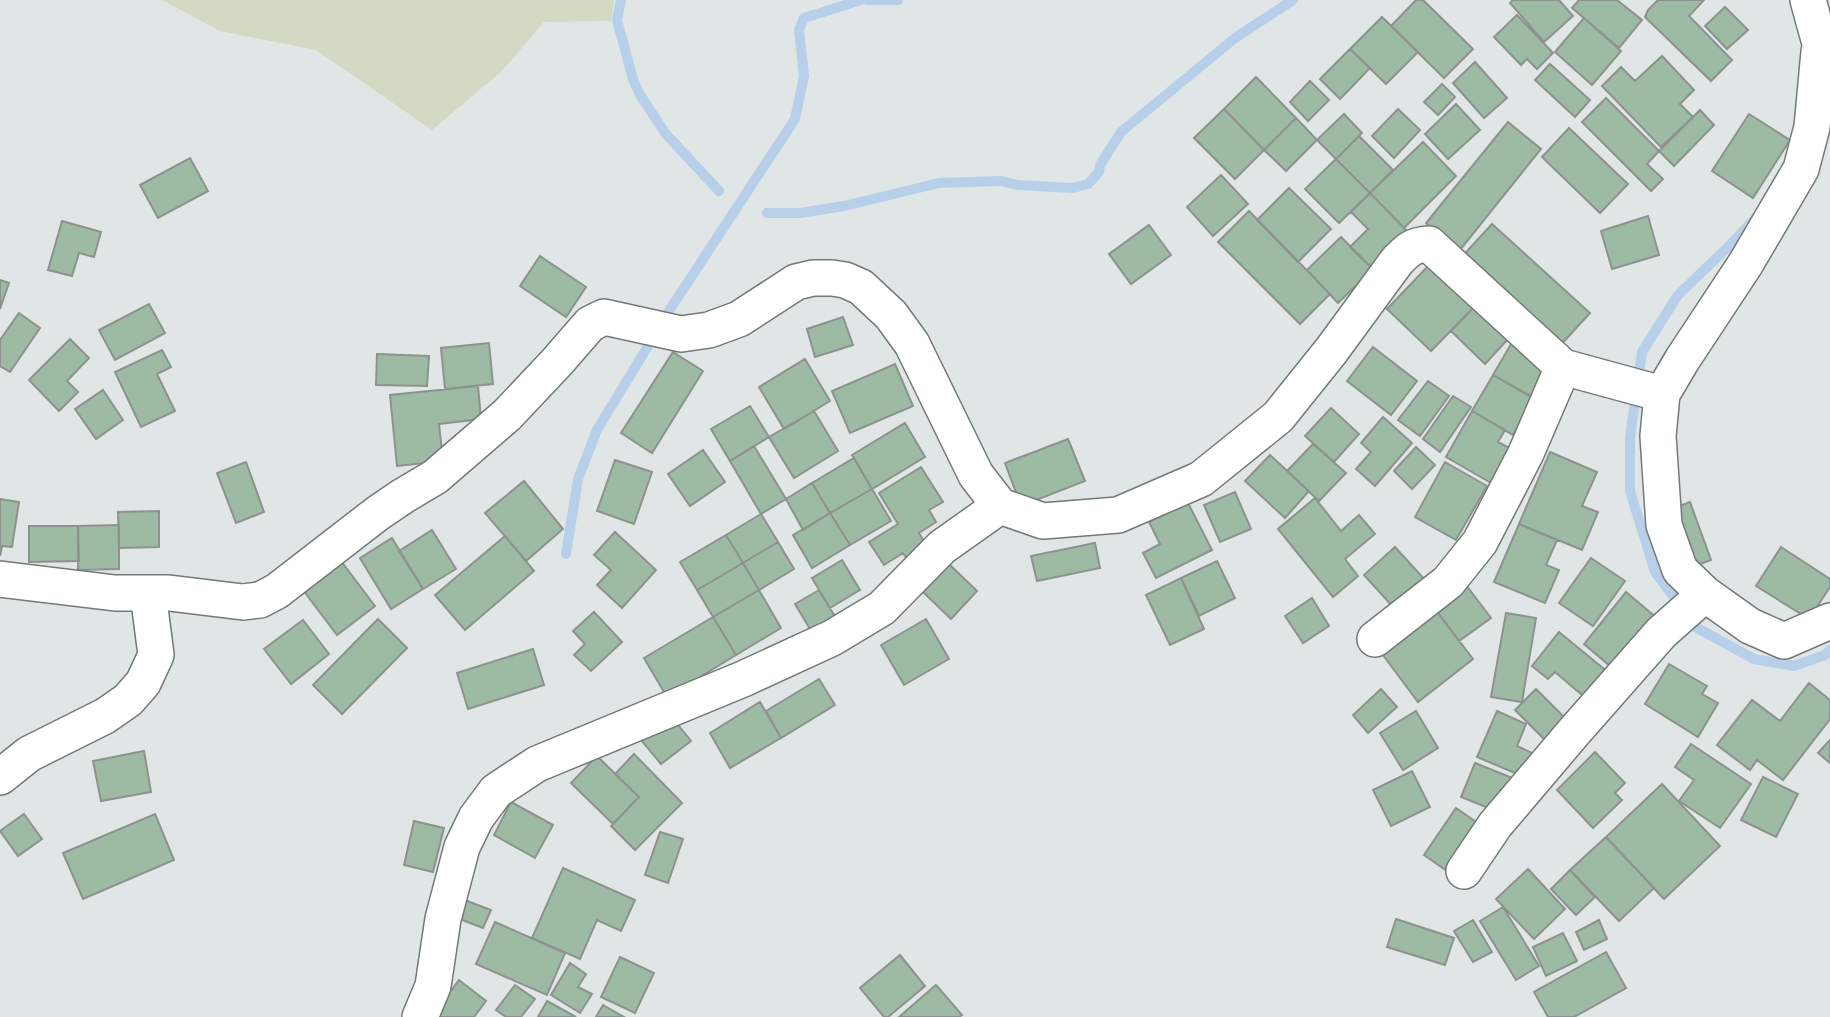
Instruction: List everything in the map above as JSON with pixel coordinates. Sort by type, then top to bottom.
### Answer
[{"type":"street","points":[[1808,0],[1825,40],[1812,127],[1801,169],[1746,263],[1682,360],[1653,391],[1664,525],[1680,570],[1702,597],[1750,626],[1784,640],[1830,621]]},
{"type":"street","points":[[0,579],[115,593],[169,593],[243,602],[260,600],[277,591],[403,496],[435,477],[507,415],[590,324],[604,317],[681,334],[709,330],[739,319],[796,282],[813,278],[845,280],[861,287],[891,315],[912,344],[976,475],[1000,506],[1043,521],[1118,515],[1200,479],[1278,417],[1331,351],[1397,261],[1409,249],[1418,245],[1429,244],[1563,367],[1653,391]]},
{"type":"street","points":[[1375,639],[1448,582],[1480,542],[1527,453],[1563,367]]},
{"type":"street","points":[[420,1017],[433,986],[443,919],[463,847],[475,818],[496,791],[537,764],[743,679],[832,638],[882,608],[942,547],[1000,506]]},
{"type":"street","points":[[0,777],[29,754],[105,716],[128,700],[143,683],[156,655],[148,593]]},
{"type":"street","points":[[1464,871],[1495,825],[1573,733],[1661,633],[1702,597]]},
{"type":"green space","points":[[162,0],[614,0],[611,21],[544,22],[502,71],[432,130],[316,50],[220,31]]},
{"type":"building","points":[[1416,0],[1423,0],[1473,49],[1444,78],[1391,26]]},
{"type":"building","points":[[1513,0],[1559,0],[1573,16],[1544,42],[1510,3]]},
{"type":"building","points":[[1579,0],[1617,0],[1642,20],[1619,48],[1572,8]]},
{"type":"building","points":[[1658,0],[1704,0],[1689,16],[1732,60],[1711,81],[1645,17]]},
{"type":"building","points":[[1725,7],[1748,30],[1727,49],[1705,26]]},
{"type":"building","points":[[1517,15],[1553,53],[1537,69],[1527,59],[1521,65],[1494,37]]},
{"type":"building","points":[[1382,17],[1418,52],[1386,84],[1350,49]]},
{"type":"building","points":[[1584,18],[1621,51],[1592,85],[1555,52]]},
{"type":"building","points":[[1350,49],[1370,68],[1340,99],[1320,79]]},
{"type":"building","points":[[1662,56],[1694,90],[1680,104],[1693,117],[1661,147],[1602,86],[1621,67],[1635,81]]},
{"type":"building","points":[[1475,62],[1507,98],[1484,118],[1453,83]]},
{"type":"building","points":[[1550,64],[1590,100],[1575,117],[1535,80]]},
{"type":"building","points":[[1256,77],[1296,118],[1264,150],[1224,109]]},
{"type":"building","points":[[1310,81],[1329,100],[1308,121],[1290,102]]},
{"type":"building","points":[[1442,84],[1455,97],[1438,115],[1424,102]]},
{"type":"building","points":[[1606,98],[1659,151],[1647,164],[1663,179],[1651,191],[1582,122]]},
{"type":"building","points":[[1456,104],[1480,130],[1448,159],[1425,134]]},
{"type":"building","points":[[1224,109],[1264,150],[1235,179],[1194,138]]},
{"type":"building","points":[[1398,109],[1420,130],[1394,158],[1372,136]]},
{"type":"building","points":[[1700,110],[1714,125],[1674,166],[1659,151]]},
{"type":"building","points":[[1344,114],[1362,133],[1336,159],[1317,140]]},
{"type":"building","points":[[1749,114],[1790,140],[1753,198],[1712,171]]},
{"type":"building","points":[[1296,118],[1317,140],[1286,171],[1264,150]]},
{"type":"building","points":[[1508,122],[1541,149],[1460,250],[1426,223]]},
{"type":"building","points":[[1569,128],[1628,184],[1600,213],[1542,157]]},
{"type":"building","points":[[1359,136],[1393,170],[1370,193],[1336,159]]},
{"type":"building","points":[[1423,142],[1456,176],[1404,228],[1370,193]]},
{"type":"building","points":[[190,158],[208,191],[158,218],[140,185]]},
{"type":"building","points":[[1336,159],[1370,193],[1339,223],[1305,189]]},
{"type":"building","points":[[1221,175],[1248,204],[1213,236],[1187,207]]},
{"type":"building","points":[[1289,188],[1331,229],[1298,262],[1257,220]]},
{"type":"building","points":[[1370,193],[1409,233],[1373,269],[1350,247],[1368,229],[1351,212]]},
{"type":"building","points":[[1249,211],[1330,294],[1300,324],[1218,242]]},
{"type":"building","points":[[1648,216],[1659,255],[1612,269],[1601,231]]},
{"type":"building","points":[[62,221],[101,232],[94,257],[79,253],[72,276],[48,270]]},
{"type":"building","points":[[1492,224],[1590,313],[1557,349],[1459,260]]},
{"type":"building","points":[[1149,225],[1171,255],[1131,284],[1109,254]]},
{"type":"building","points":[[1341,237],[1373,269],[1338,303],[1307,270]]},
{"type":"building","points":[[540,256],[586,287],[566,317],[520,286]]},
{"type":"building","points":[[1431,263],[1475,306],[1431,351],[1387,309]]},
{"type":"building","points":[[0,280],[9,283],[0,309]]},
{"type":"building","points":[[149,304],[165,333],[115,360],[99,330]]},
{"type":"building","points":[[1475,306],[1509,338],[1485,364],[1451,331]]},
{"type":"building","points":[[19,313],[40,328],[10,372],[0,366],[0,340]]},
{"type":"building","points":[[843,317],[853,345],[815,357],[807,329]]},
{"type":"building","points":[[70,339],[89,358],[67,381],[78,392],[59,411],[29,380]]},
{"type":"building","points":[[489,343],[493,384],[445,389],[441,348]]},
{"type":"building","points":[[1511,344],[1556,370],[1538,401],[1493,375]]},
{"type":"building","points":[[1373,347],[1417,381],[1391,415],[1347,381]]},
{"type":"building","points":[[162,350],[171,367],[157,374],[175,411],[141,427],[115,372]]},
{"type":"building","points":[[673,352],[703,371],[652,453],[621,433]]},
{"type":"building","points":[[377,354],[429,356],[427,386],[376,385]]},
{"type":"building","points":[[805,359],[830,401],[784,429],[759,387]]},
{"type":"building","points":[[895,364],[913,406],[850,433],[832,391]]},
{"type":"building","points":[[1493,375],[1534,398],[1513,435],[1472,411]]},
{"type":"building","points":[[1428,381],[1449,396],[1420,436],[1398,420]]},
{"type":"building","points":[[478,386],[481,419],[439,424],[443,461],[397,466],[390,395]]},
{"type":"building","points":[[103,390],[123,420],[96,439],[75,409]]},
{"type":"building","points":[[1453,396],[1471,407],[1440,452],[1423,439]]},
{"type":"building","points":[[750,406],[769,437],[730,461],[711,429]]},
{"type":"building","points":[[1331,408],[1359,434],[1334,462],[1305,436]]},
{"type":"building","points":[[814,411],[838,451],[794,478],[769,437]]},
{"type":"building","points":[[1472,411],[1505,430],[1498,442],[1511,449],[1491,483],[1446,457]]},
{"type":"building","points":[[1383,417],[1412,443],[1375,486],[1356,469],[1371,452],[1361,443]]},
{"type":"building","points":[[905,423],[925,457],[872,489],[852,455]]},
{"type":"building","points":[[1068,439],[1085,481],[1021,506],[1005,463]]},
{"type":"building","points":[[1313,444],[1346,473],[1319,501],[1287,471]]},
{"type":"building","points":[[754,446],[786,499],[761,514],[730,461]]},
{"type":"building","points":[[1416,447],[1435,465],[1412,489],[1394,471]]},
{"type":"building","points":[[703,450],[725,482],[690,506],[668,474]]},
{"type":"building","points":[[1550,452],[1597,472],[1582,506],[1598,512],[1582,550],[1519,524]]},
{"type":"building","points":[[1270,455],[1309,491],[1285,518],[1245,481]]},
{"type":"building","points":[[854,458],[872,489],[830,513],[812,483]]},
{"type":"building","points":[[615,460],[652,472],[634,524],[597,511]]},
{"type":"building","points":[[246,462],[264,512],[236,523],[217,473]]},
{"type":"building","points":[[1445,462],[1487,486],[1456,540],[1415,517]]},
{"type":"building","points":[[921,467],[943,502],[929,510],[936,522],[919,533],[927,547],[907,559],[903,553],[884,565],[869,542],[898,524],[879,493]]},
{"type":"building","points":[[524,481],[563,529],[526,561],[485,513]]},
{"type":"building","points":[[812,483],[830,513],[803,530],[786,499]]},
{"type":"building","points":[[872,489],[891,521],[850,545],[830,513]]},
{"type":"building","points":[[1235,492],[1251,529],[1220,542],[1204,505]]},
{"type":"building","points":[[1315,498],[1341,531],[1359,515],[1375,534],[1345,559],[1358,576],[1333,597],[1278,529]]},
{"type":"building","points":[[0,499],[19,502],[12,547],[2,546],[0,556]]},
{"type":"building","points":[[1690,502],[1711,560],[1690,568],[1668,510]]},
{"type":"building","points":[[1188,503],[1212,550],[1156,578],[1143,553],[1160,544],[1149,522]]},
{"type":"building","points":[[159,511],[159,547],[119,548],[118,512]]},
{"type":"building","points":[[830,513],[850,545],[812,568],[793,535]]},
{"type":"building","points":[[761,514],[778,542],[743,563],[726,535]]},
{"type":"building","points":[[1519,524],[1557,540],[1546,565],[1559,570],[1545,603],[1494,582]]},
{"type":"building","points":[[119,525],[119,569],[78,570],[78,526]]},
{"type":"building","points":[[29,526],[78,526],[79,561],[29,562]]},
{"type":"building","points":[[432,530],[456,569],[423,589],[399,551]]},
{"type":"building","points":[[615,532],[656,570],[622,608],[597,585],[611,570],[594,555]]},
{"type":"building","points":[[726,535],[743,563],[697,590],[680,562]]},
{"type":"building","points":[[505,536],[534,571],[465,630],[435,595]]},
{"type":"building","points":[[392,538],[423,589],[391,609],[360,558]]},
{"type":"building","points":[[778,542],[794,569],[759,590],[743,563]]},
{"type":"building","points":[[1095,543],[1100,568],[1037,581],[1031,556]]},
{"type":"building","points":[[1395,547],[1425,580],[1394,608],[1364,575]]},
{"type":"building","points":[[1781,547],[1830,579],[1830,587],[1809,619],[1756,586]]},
{"type":"building","points":[[1591,558],[1625,581],[1593,626],[1559,603]]},
{"type":"building","points":[[842,560],[860,590],[830,608],[812,578]]},
{"type":"building","points":[[341,561],[375,606],[337,635],[303,590]]},
{"type":"building","points":[[1217,561],[1235,598],[1199,616],[1181,578]]},
{"type":"building","points":[[743,563],[759,590],[713,617],[697,590]]},
{"type":"building","points":[[948,563],[977,591],[951,619],[921,590]]},
{"type":"building","points":[[1460,577],[1491,618],[1459,641],[1429,601]]},
{"type":"building","points":[[1181,578],[1204,629],[1170,645],[1146,595]]},
{"type":"building","points":[[759,590],[781,628],[736,655],[713,617]]},
{"type":"building","points":[[819,590],[837,620],[813,634],[795,604]]},
{"type":"building","points":[[1626,592],[1658,619],[1616,671],[1584,644]]},
{"type":"building","points":[[1312,598],[1329,626],[1303,643],[1285,616]]},
{"type":"building","points":[[1429,601],[1473,659],[1418,702],[1374,643]]},
{"type":"building","points":[[594,612],[622,642],[591,671],[574,655],[585,644],[573,631]]},
{"type":"building","points":[[1506,613],[1536,618],[1522,702],[1491,697]]},
{"type":"building","points":[[713,617],[736,655],[667,697],[644,658]]},
{"type":"building","points":[[378,619],[407,648],[342,714],[313,685]]},
{"type":"building","points":[[926,619],[949,659],[904,685],[881,645]]},
{"type":"building","points":[[303,620],[329,654],[291,684],[264,649]]},
{"type":"building","points":[[1559,632],[1610,674],[1588,700],[1555,672],[1548,679],[1532,666]]},
{"type":"building","points":[[533,649],[544,685],[468,709],[457,673]]},
{"type":"building","points":[[1669,664],[1707,686],[1702,694],[1718,703],[1698,737],[1645,704]]},
{"type":"building","points":[[819,679],[835,705],[781,738],[766,711]]},
{"type":"building","points":[[1809,683],[1830,700],[1830,719],[1783,780],[1757,760],[1750,770],[1717,745],[1752,700],[1780,721]]},
{"type":"building","points":[[1381,689],[1397,707],[1368,733],[1353,715]]},
{"type":"building","points":[[1536,689],[1572,725],[1551,746],[1515,710]]},
{"type":"building","points":[[760,702],[781,738],[730,768],[710,733]]},
{"type":"building","points":[[1416,711],[1438,748],[1403,770],[1380,733]]},
{"type":"building","points":[[1497,711],[1526,724],[1517,746],[1532,753],[1522,776],[1477,757]]},
{"type":"building","points":[[671,716],[691,741],[661,764],[641,740]]},
{"type":"building","points":[[1830,740],[1830,763],[1818,753]]},
{"type":"building","points":[[1691,744],[1751,784],[1720,828],[1679,801],[1694,780],[1675,767]]},
{"type":"building","points":[[144,751],[151,792],[101,801],[93,761]]},
{"type":"building","points":[[1595,752],[1625,783],[1615,793],[1622,800],[1593,828],[1557,790]]},
{"type":"building","points":[[634,754],[682,803],[635,850],[611,826],[639,797],[615,774]]},
{"type":"building","points":[[597,756],[639,797],[613,824],[571,783]]},
{"type":"building","points":[[1475,763],[1515,779],[1501,813],[1461,797]]},
{"type":"building","points":[[1412,771],[1430,807],[1391,826],[1373,790]]},
{"type":"building","points":[[1763,777],[1798,794],[1776,837],[1741,820]]},
{"type":"building","points":[[1662,784],[1720,846],[1664,899],[1606,837]]},
{"type":"building","points":[[511,802],[553,825],[535,858],[494,835]]},
{"type":"building","points":[[1456,808],[1482,826],[1450,873],[1424,855]]},
{"type":"building","points":[[24,814],[42,839],[18,856],[0,831]]},
{"type":"building","points":[[155,814],[174,860],[83,899],[63,853]]},
{"type":"building","points":[[414,821],[444,828],[433,872],[404,865]]},
{"type":"building","points":[[660,832],[683,839],[668,883],[645,875]]},
{"type":"building","points":[[1606,837],[1654,888],[1619,921],[1570,870]]},
{"type":"building","points":[[563,868],[635,900],[621,931],[597,920],[580,959],[532,938]]},
{"type":"building","points":[[1528,869],[1565,909],[1534,939],[1496,899]]},
{"type":"building","points":[[1570,870],[1595,897],[1576,915],[1551,889]]},
{"type":"building","points":[[462,899],[491,910],[483,928],[454,917]]},
{"type":"building","points":[[1503,907],[1539,966],[1516,980],[1480,921]]},
{"type":"building","points":[[1396,919],[1454,938],[1445,965],[1387,947]]},
{"type":"building","points":[[1473,920],[1492,952],[1473,962],[1454,931]]},
{"type":"building","points":[[1599,920],[1607,939],[1584,950],[1576,932]]},
{"type":"building","points":[[495,922],[565,953],[547,995],[476,964]]},
{"type":"building","points":[[1563,933],[1577,961],[1546,976],[1533,947]]},
{"type":"building","points":[[1606,952],[1626,988],[1574,1017],[1548,1017],[1534,992]]},
{"type":"building","points":[[900,955],[925,986],[888,1017],[884,1017],[860,988]]},
{"type":"building","points":[[620,957],[654,973],[635,1013],[601,997]]},
{"type":"building","points":[[570,963],[586,974],[578,987],[592,994],[580,1013],[551,995]]},
{"type":"building","points":[[459,980],[486,1001],[474,1017],[432,1017]]},
{"type":"building","points":[[515,985],[535,999],[521,1017],[506,1017],[496,1010]]},
{"type":"building","points":[[936,985],[962,1015],[899,1017]]},
{"type":"building","points":[[547,1001],[576,1017],[538,1017]]},
{"type":"building","points":[[603,1005],[624,1017],[596,1017]]},
{"type":"waterway","points":[[621,0],[617,20],[639,93],[665,133],[719,191]]},
{"type":"waterway","points":[[661,323],[795,119],[804,76],[799,30],[804,18],[861,0]]},
{"type":"waterway","points":[[867,0],[898,0]]},
{"type":"waterway","points":[[767,213],[800,213],[844,206],[939,183],[1001,181],[1017,185],[1073,188],[1088,184],[1099,172],[1100,165],[1121,132],[1235,38],[1293,0]]},
{"type":"waterway","points":[[1755,219],[1678,295],[1642,352],[1630,437],[1630,491],[1655,572],[1697,628],[1754,659],[1794,666],[1825,655],[1830,650]]},
{"type":"waterway","points":[[566,554],[578,479],[597,430],[654,336]]}]
